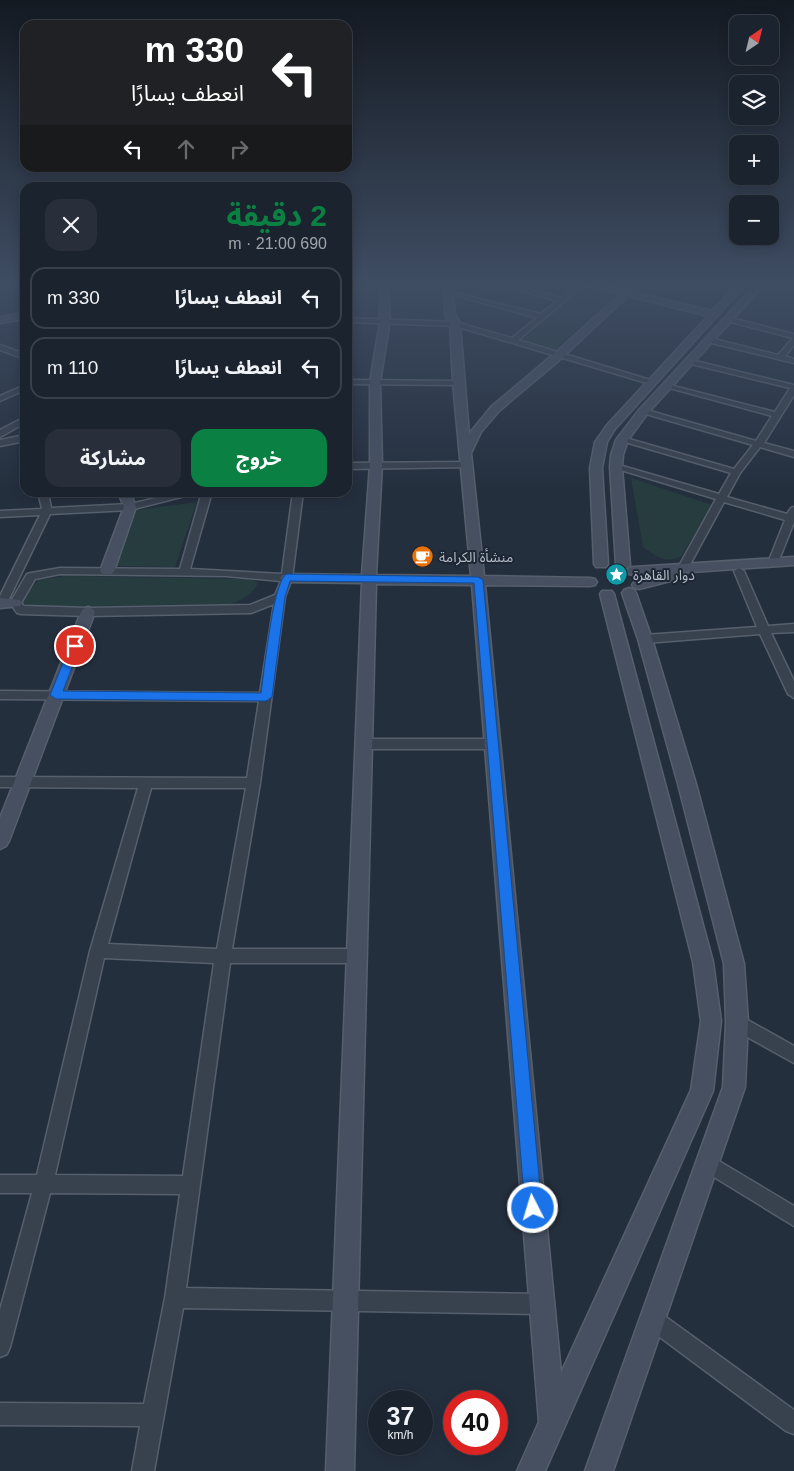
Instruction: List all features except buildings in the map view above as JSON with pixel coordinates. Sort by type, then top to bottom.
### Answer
[{"type":"main road","points":[[340,1471],[369,579],[376,465],[375,382],[379,353]]},
{"type":"main road","points":[[456,353],[493,744],[552,1421]]},
{"type":"main road","points":[[467,459],[476,431],[495,408],[562,353]]},
{"type":"main road","points":[[601,564],[596,468],[601,442],[611,428],[679,353]]},
{"type":"main road","points":[[603,1469],[652,1319],[734,1087],[737,1022],[734,964],[688,784],[645,639],[634,589],[639,580],[628,568],[616,467],[617,455],[622,440],[643,412],[698,353]]},
{"type":"main road","points":[[107,571],[130,507],[126,497]]},
{"type":"main road","points":[[590,582],[589,573],[595,566],[601,564],[628,568],[683,568],[794,561]]},
{"type":"main road","points":[[287,578],[590,582],[600,591],[608,594],[622,595],[662,578],[682,574],[794,568]]},
{"type":"main road","points":[[531,1471],[702,1091],[711,1021],[703,962],[608,594]]},
{"type":"main road","points":[[0,841],[88,612]]},
{"type":"street","points":[[551,353],[653,382]]},
{"type":"street","points":[[759,353],[794,361]]},
{"type":"street","points":[[780,358],[784,353]]},
{"type":"street","points":[[683,568],[736,472],[759,443],[794,388],[690,361]]},
{"type":"street","points":[[352,382],[458,383]]},
{"type":"street","points":[[666,386],[778,415]]},
{"type":"street","points":[[0,399],[20,389]]},
{"type":"street","points":[[643,412],[794,454]]},
{"type":"street","points":[[0,434],[20,424]]},
{"type":"street","points":[[0,443],[20,439]]},
{"type":"street","points":[[622,440],[736,472]]},
{"type":"street","points":[[352,466],[467,459]]},
{"type":"street","points":[[616,467],[720,498],[792,514],[773,563]]},
{"type":"street","points":[[6,603],[47,511],[44,497]]},
{"type":"street","points":[[0,514],[130,507],[175,497]]},
{"type":"street","points":[[184,572],[206,497]]},
{"type":"street","points":[[143,1471],[152,1415],[176,1298],[190,1185],[223,956],[253,783],[280,597],[287,578],[297,497]]},
{"type":"street","points":[[6,603],[31,576],[60,571],[226,573],[287,578]]},
{"type":"street","points":[[739,572],[764,630],[790,678],[794,694]]},
{"type":"street","points":[[6,603],[21,610],[88,612],[251,609],[280,597]]},
{"type":"street","points":[[645,639],[794,628]]},
{"type":"street","points":[[0,695],[266,697]]},
{"type":"street","points":[[364,744],[493,744]]},
{"type":"street","points":[[0,782],[253,783]]},
{"type":"street","points":[[0,1347],[44,1183],[98,951],[146,784]]},
{"type":"street","points":[[98,951],[223,956],[356,956]]},
{"type":"street","points":[[737,1022],[794,1054]]},
{"type":"street","points":[[707,1163],[794,1217]]},
{"type":"street","points":[[0,1184],[190,1185]]},
{"type":"street","points":[[176,1298],[542,1304]]},
{"type":"street","points":[[652,1319],[794,1423]]},
{"type":"street","points":[[0,1414],[152,1415]]},
{"type":"green space","points":[[631,478],[712,505],[681,557],[675,559],[661,558],[643,547]]},
{"type":"green space","points":[[197,502],[175,567],[116,566],[137,510]]},
{"type":"green space","points":[[66,576],[251,579],[258,583],[247,596],[231,604],[28,607],[22,601],[38,580]]},
{"type":"place","name":"منشأة الكرامة","points":[[423,557]]},
{"type":"place","name":"دوار القاهرة","points":[[617,575]]},
{"type":"route","points":[[75,646],[56,695],[266,697],[280,597],[287,578],[478,580],[533,1208]]}]
